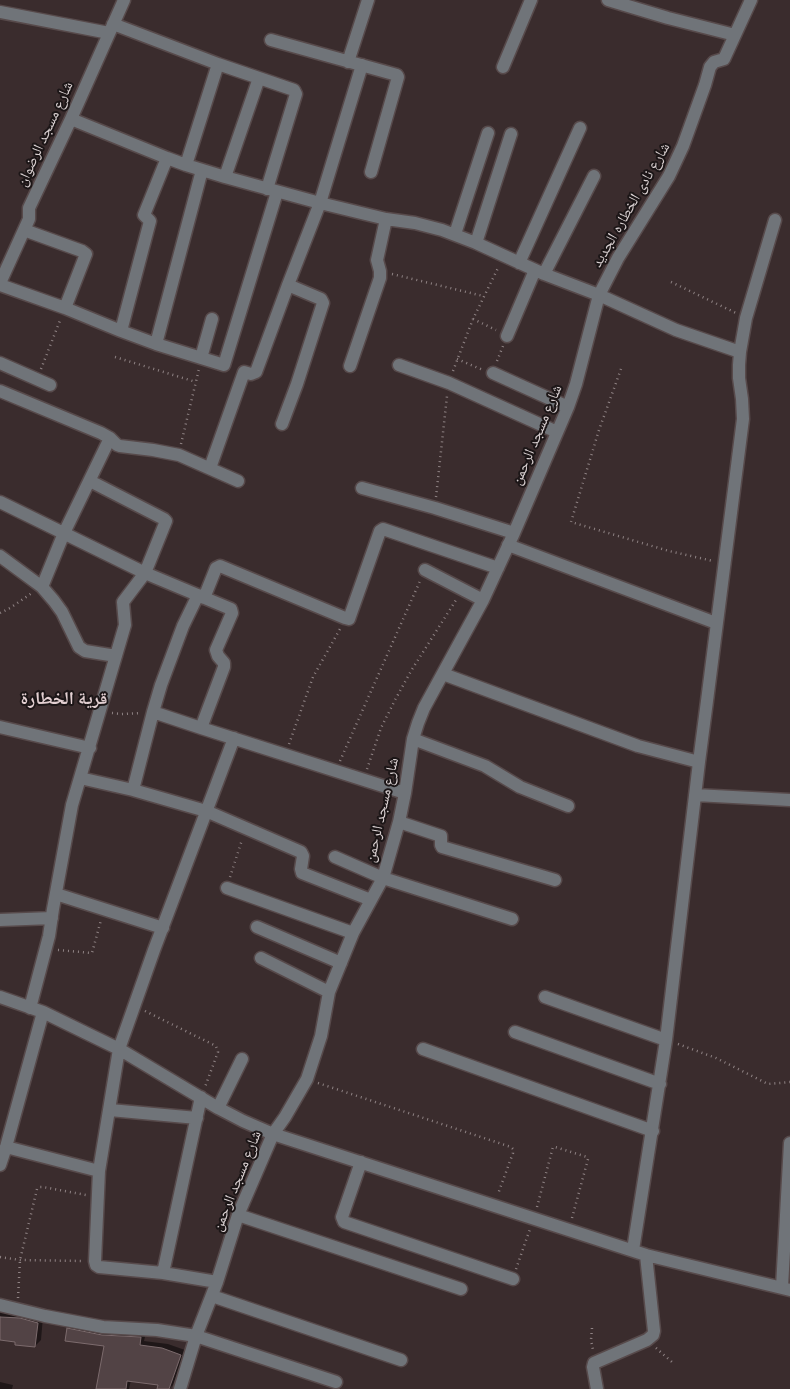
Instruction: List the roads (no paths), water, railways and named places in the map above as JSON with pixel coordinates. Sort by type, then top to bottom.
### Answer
[{"type":"street","name":"شارع مسجد الرضوان","points":[[0,284],[29,217],[29,208],[124,0]]},
{"type":"street","points":[[348,62],[368,0]]},
{"type":"street","points":[[503,68],[531,0]]},
{"type":"street","points":[[608,0],[735,35]]},
{"type":"street","name":"شارع نادى الخطاره الجديد","points":[[599,295],[618,258],[669,176],[686,138],[711,64],[724,59],[751,0]]},
{"type":"street","points":[[0,12],[111,29],[294,90],[296,94],[272,191],[224,365]]},
{"type":"street","points":[[271,40],[396,74],[398,77],[371,172]]},
{"type":"street","points":[[186,164],[218,64]]},
{"type":"street","points":[[0,284],[156,344],[244,372],[252,374],[256,372],[320,203],[362,65]]},
{"type":"street","points":[[225,177],[259,78]]},
{"type":"street","points":[[71,119],[168,158],[225,177],[320,203],[386,219],[428,226],[455,234],[676,330],[740,352]]},
{"type":"street","points":[[519,263],[580,128]]},
{"type":"street","points":[[455,234],[488,133]]},
{"type":"street","points":[[476,243],[511,134]]},
{"type":"street","points":[[121,331],[150,221],[144,214],[168,158]]},
{"type":"street","points":[[156,344],[202,170]]},
{"type":"street","points":[[507,336],[539,272],[594,176]]},
{"type":"street","points":[[350,366],[379,282],[380,272],[376,260],[386,219]]},
{"type":"street","points":[[633,1250],[666,1040],[698,762],[743,420],[739,378],[740,352],[746,318],[775,220]]},
{"type":"street","points":[[24,230],[86,254],[65,308]]},
{"type":"street","points":[[282,424],[323,303],[321,298],[288,284]]},
{"type":"street","name":"شارع مسجد الرحمن","points":[[180,1389],[196,1336],[217,1282],[238,1215],[273,1134],[307,1079],[321,1036],[330,992],[340,963],[353,933],[382,878],[399,822],[413,739],[424,708],[483,600],[568,407],[576,384],[599,295]]},
{"type":"street","points":[[201,358],[212,319]]},
{"type":"street","points":[[0,363],[50,386]]},
{"type":"street","points":[[398,365],[448,383],[557,432]]},
{"type":"street","points":[[210,468],[244,372]]},
{"type":"street","points":[[492,373],[568,407]]},
{"type":"street","points":[[0,391],[101,433],[117,445],[179,455],[238,481]]},
{"type":"street","points":[[42,586],[64,533],[110,438]]},
{"type":"street","points":[[30,1008],[47,948],[69,819],[125,625],[123,602],[145,573],[166,520],[90,481]]},
{"type":"street","points":[[362,488],[435,508],[514,533]]},
{"type":"street","points":[[0,502],[145,573],[232,610],[216,650],[218,656],[224,662],[224,667],[201,728]]},
{"type":"street","points":[[133,790],[153,712],[172,654],[183,626],[216,568],[220,566],[350,618],[381,529],[498,568]]},
{"type":"street","points":[[508,545],[716,623]]},
{"type":"street","points":[[0,556],[42,586],[62,612],[79,647],[85,651],[116,656]]},
{"type":"street","points":[[425,570],[483,600]]},
{"type":"street","points":[[443,674],[638,746],[698,762]]},
{"type":"street","points":[[153,712],[405,793]]},
{"type":"street","points":[[0,727],[90,748]]},
{"type":"street","points":[[217,1282],[163,1273],[99,1267],[95,1262],[99,1171],[119,1050],[234,738]]},
{"type":"street","points":[[413,739],[485,766],[520,787],[568,806]]},
{"type":"street","points":[[80,778],[133,790],[206,811],[301,852],[303,856],[300,870],[302,873],[371,900]]},
{"type":"street","points":[[695,795],[790,800]]},
{"type":"street","points":[[399,822],[440,835],[442,838],[440,845],[442,847],[555,880]]},
{"type":"street","points":[[335,857],[382,878],[512,919]]},
{"type":"street","points":[[227,888],[353,933]]},
{"type":"street","points":[[56,894],[163,928]]},
{"type":"street","points":[[0,920],[52,918]]},
{"type":"street","points":[[257,927],[340,963]]},
{"type":"street","points":[[261,958],[330,992]]},
{"type":"street","points":[[0,997],[43,1012],[64,1022],[119,1050],[218,1108],[273,1134],[646,1255],[786,1288],[790,1143]]},
{"type":"street","points":[[545,997],[666,1040]]},
{"type":"street","points":[[0,1165],[43,1012]]},
{"type":"street","points":[[515,1032],[660,1084]]},
{"type":"street","points":[[423,1049],[653,1131]]},
{"type":"street","points":[[218,1108],[242,1058]]},
{"type":"street","points":[[163,1273],[201,1097]]},
{"type":"street","points":[[110,1110],[197,1118]]},
{"type":"street","points":[[6,1147],[99,1171]]},
{"type":"street","points":[[361,1162],[342,1217],[344,1222],[513,1280]]},
{"type":"street","points":[[238,1215],[460,1290]]},
{"type":"street","points":[[597,1389],[594,1363],[647,1340],[654,1331],[646,1255]]},
{"type":"street","points":[[212,1296],[401,1360]]},
{"type":"street","points":[[0,1304],[54,1318],[104,1327],[157,1330],[196,1336],[336,1382]]},
{"type":"district","name":"قرية الخطارة","points":[[64,699]]}]
